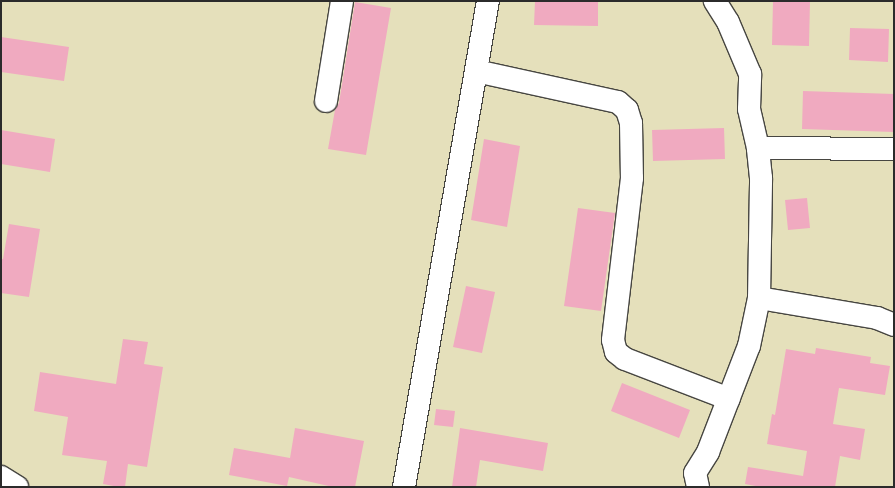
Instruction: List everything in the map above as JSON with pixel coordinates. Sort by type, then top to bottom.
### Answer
[{"type":"lane","points":[[326,101],[342,1]]},
{"type":"lane","points":[[404,487],[488,1]]},
{"type":"lane","points":[[691,482],[708,452],[749,346],[760,298],[761,178],[758,148],[749,109],[750,74],[728,22],[715,1]]},
{"type":"lane","points":[[476,71],[618,102],[627,110],[631,123],[632,178],[613,340],[616,352],[625,359],[729,399]]},
{"type":"lane","points":[[758,148],[894,149]]},
{"type":"lane","points":[[760,298],[888,319]]},
{"type":"lane","points":[[1,477],[17,487]]},
{"type":"building","points":[[535,1],[598,1],[598,26],[534,25]]},
{"type":"building","points":[[773,1],[810,1],[809,46],[772,45]]},
{"type":"building","points":[[355,2],[391,8],[366,155],[328,149],[335,110],[339,103]]},
{"type":"building","points":[[850,28],[889,29],[888,62],[849,60]]},
{"type":"building","points":[[1,37],[69,47],[64,81],[1,72]]},
{"type":"building","points":[[803,91],[894,94],[894,132],[802,129]]},
{"type":"building","points":[[724,128],[725,159],[653,161],[652,130]]},
{"type":"building","points":[[1,130],[55,139],[50,172],[1,164]]},
{"type":"building","points":[[484,139],[520,146],[507,227],[471,220]]},
{"type":"building","points":[[807,198],[810,228],[788,230],[785,200]]},
{"type":"building","points":[[578,208],[615,213],[601,311],[564,306]]},
{"type":"building","points":[[9,224],[40,229],[29,297],[1,293],[1,259],[3,259]]},
{"type":"building","points":[[466,286],[495,292],[482,353],[453,347]]},
{"type":"building","points":[[123,339],[148,342],[144,364],[163,367],[147,467],[128,464],[125,487],[119,487],[103,484],[107,461],[62,455],[68,417],[34,411],[40,372],[116,384]]},
{"type":"building","points":[[816,348],[871,357],[870,363],[890,366],[885,395],[839,388],[833,424],[865,429],[860,460],[840,456],[835,487],[761,487],[745,484],[748,467],[803,476],[807,451],[767,444],[772,414],[775,415],[786,349],[815,354]]},
{"type":"building","points":[[622,383],[690,410],[679,438],[611,411]]},
{"type":"building","points":[[436,409],[455,411],[453,427],[434,425]]},
{"type":"building","points":[[295,428],[364,441],[355,487],[333,487],[289,477],[287,486],[229,475],[234,448],[290,458]]},
{"type":"building","points":[[460,428],[548,443],[543,471],[480,460],[476,487],[452,487]]}]
